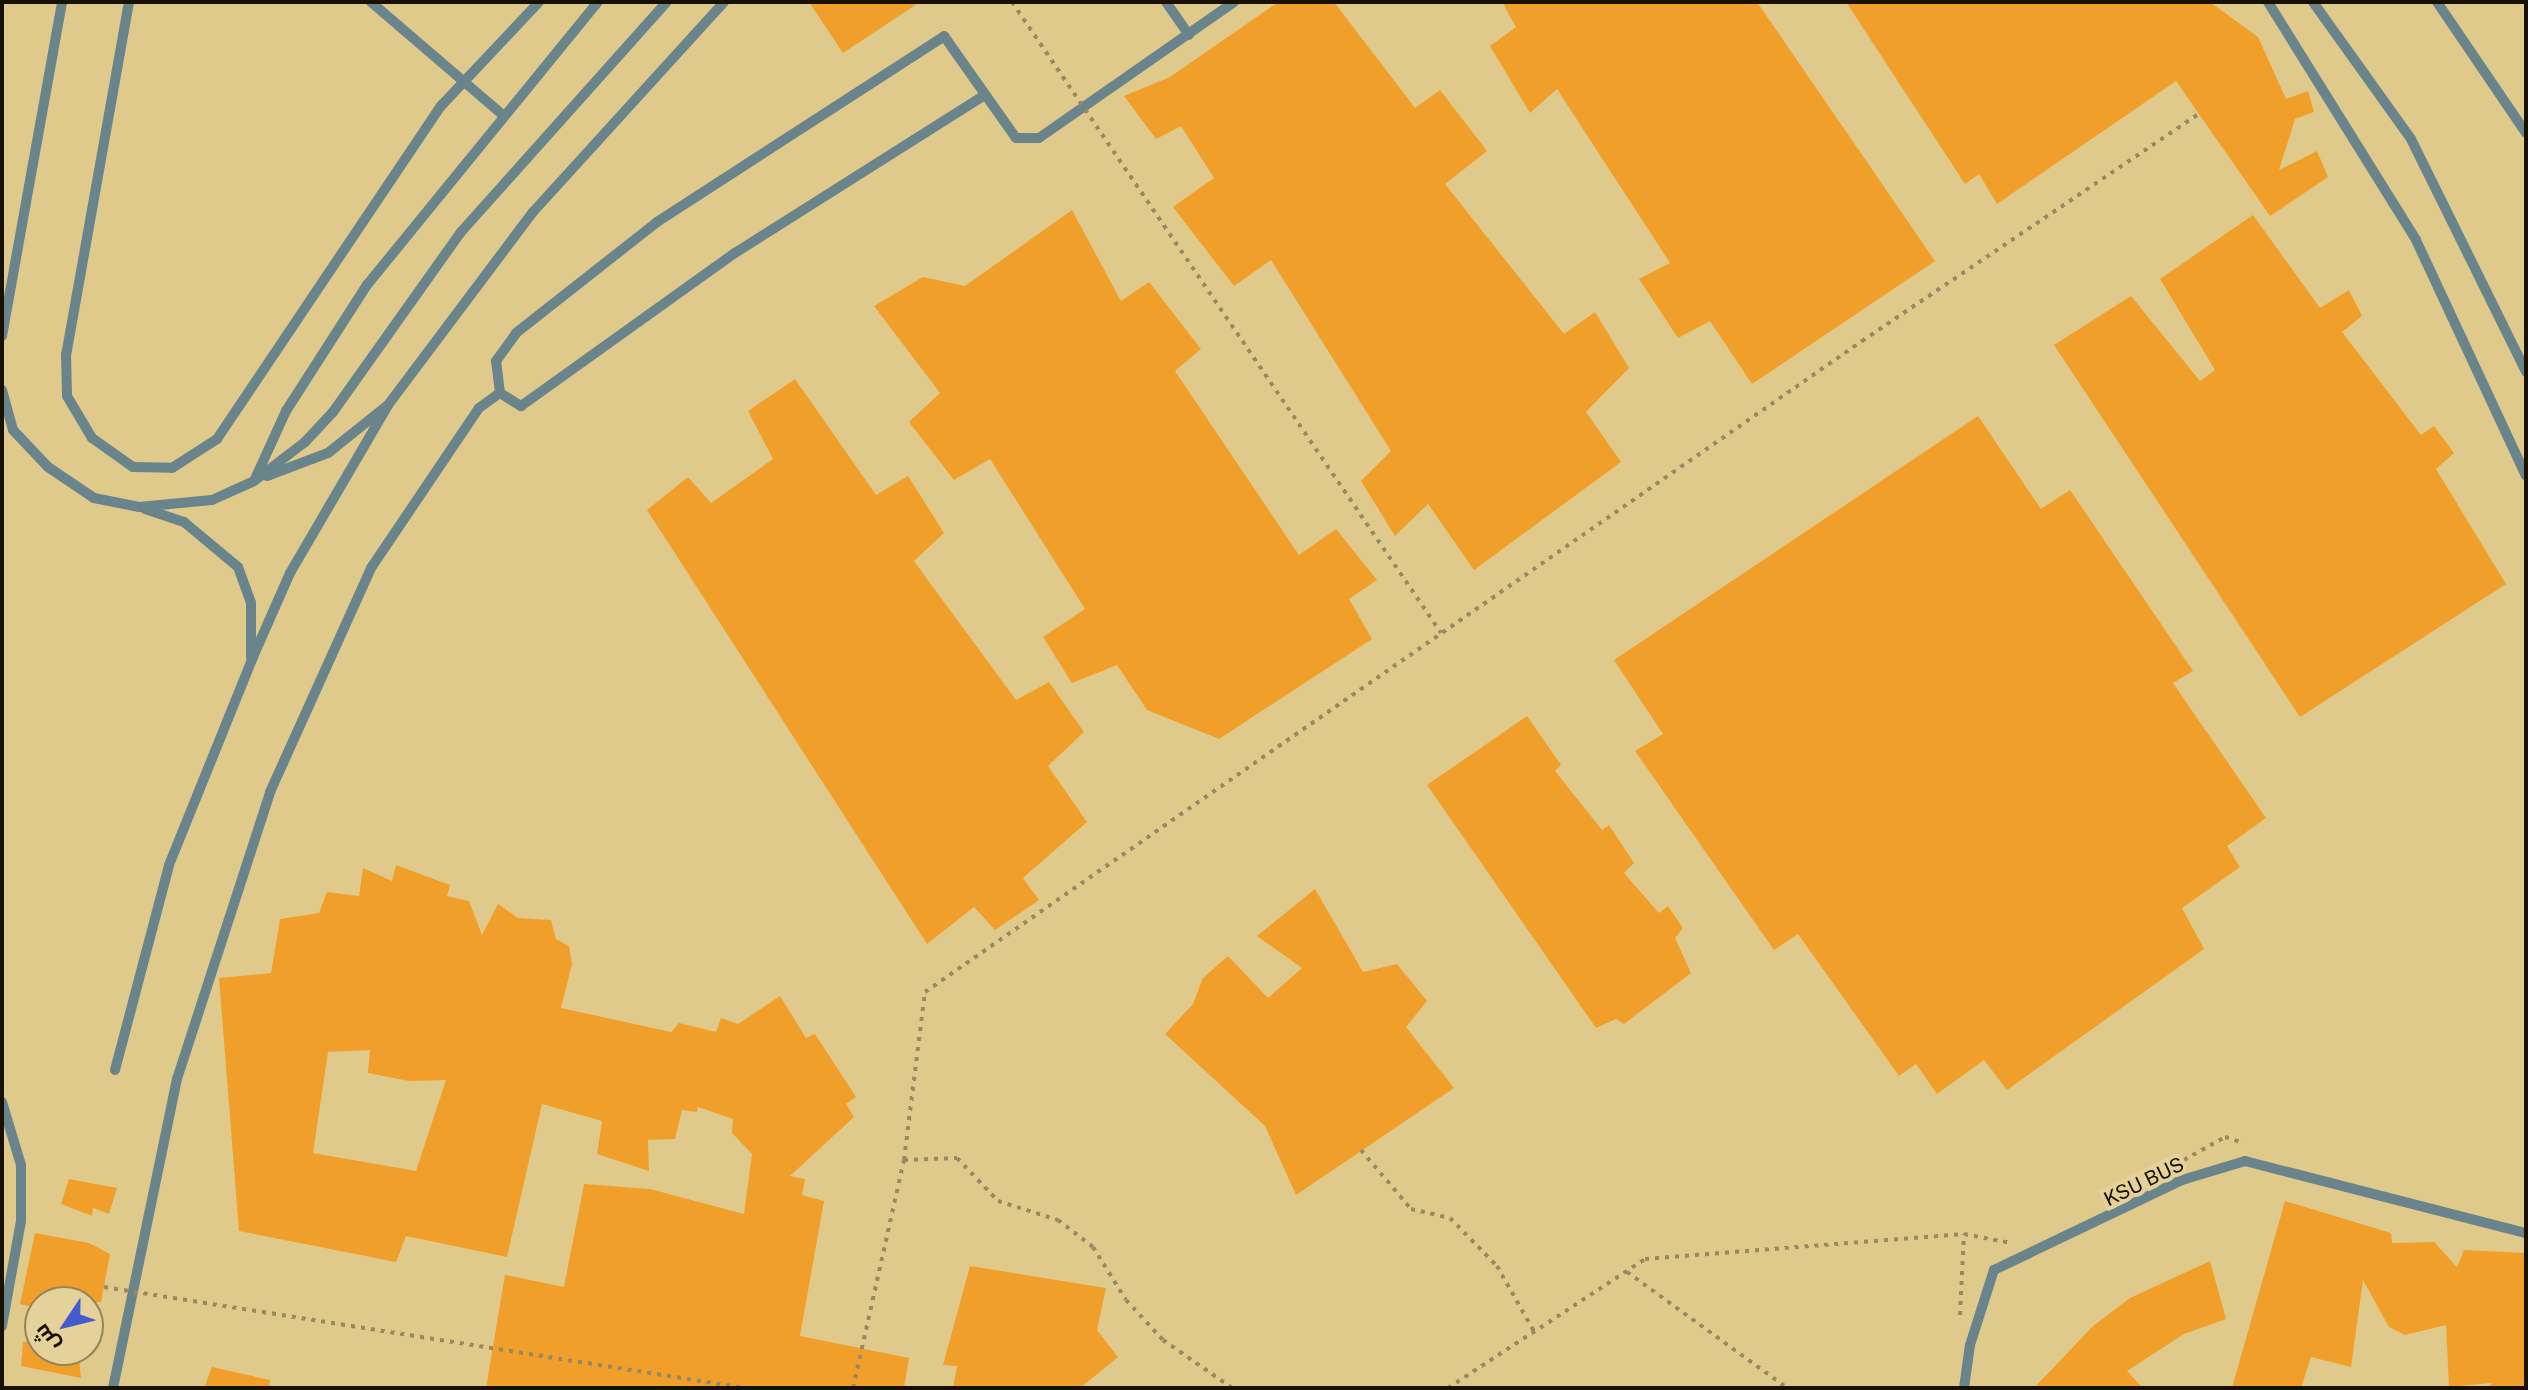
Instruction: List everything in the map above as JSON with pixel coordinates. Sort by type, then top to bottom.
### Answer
[{"type":"lane","points":[[53,2],[57,28]]},
{"type":"lane","points":[[2,336],[62,2]]},
{"type":"lane","points":[[129,2],[66,354],[67,396],[92,438],[133,467],[172,468],[217,439],[441,106],[539,2]]},
{"type":"lane","points":[[371,2],[466,79],[503,115]]},
{"type":"lane","points":[[254,481],[286,411],[367,285],[598,2]]},
{"type":"lane","points":[[254,481],[305,442],[333,412],[461,232],[667,2]]},
{"type":"lane","points":[[115,1070],[169,865],[290,573],[388,405],[533,212],[724,2]]},
{"type":"lane","points":[[1166,2],[1189,35]]},
{"type":"lane","points":[[500,393],[496,361],[516,333],[657,222],[944,36],[1016,138],[1039,138],[1234,2]]},
{"type":"lane","points":[[2268,2],[2416,240],[2526,476]]},
{"type":"lane","points":[[2313,2],[2411,139],[2526,372]]},
{"type":"lane","points":[[2437,2],[2526,133]]},
{"type":"lane","points":[[500,393],[521,406],[735,253],[985,95]]},
{"type":"lane","points":[[2,390],[13,430],[48,467],[94,498],[139,507],[184,522],[238,567],[251,603],[251,664]]},
{"type":"lane","points":[[113,1388],[177,1079],[270,792],[371,568],[469,420],[500,393]]},
{"type":"lane","points":[[139,507],[212,500],[328,453],[388,405]]},
{"type":"lane","points":[[2,1102],[21,1165],[21,1221],[2,1326]]},
{"type":"lane","name":"KSU BUS","points":[[1964,1388],[1970,1345],[1994,1270],[2182,1180],[2245,1161],[2526,1233]]},
{"type":"path","points":[[1012,2],[1441,633]]},
{"type":"path","points":[[853,1388],[904,1160],[925,992],[1441,633],[2199,114]]},
{"type":"path","points":[[2170,1169],[2225,1137],[2254,1146]]},
{"type":"path","points":[[1361,1150],[1411,1209],[1450,1218],[1497,1266],[1536,1335]]},
{"type":"path","points":[[904,1160],[957,1158],[998,1201],[1058,1220],[1093,1247],[1126,1300],[1163,1340],[1232,1388]]},
{"type":"path","points":[[1448,1388],[1536,1335],[1645,1259],[1964,1234],[2018,1245]]},
{"type":"path","points":[[1957,1330],[1964,1234]]},
{"type":"path","points":[[1626,1272],[1787,1388]]},
{"type":"path","points":[[104,1287],[745,1388]]},
{"type":"shaded area","points":[[2,2],[2526,2],[2526,1388],[2,1388]]},
{"type":"building","points":[[809,2],[920,2],[843,53]]},
{"type":"building","points":[[1278,2],[1334,2],[1415,108],[1440,90],[1487,151],[1445,184],[1564,334],[1595,312],[1629,368],[1586,412],[1621,462],[1474,570],[1428,504],[1395,536],[1361,481],[1391,451],[1271,260],[1234,286],[1173,207],[1214,178],[1181,126],[1156,139],[1124,96],[1170,77]]},
{"type":"building","points":[[1502,2],[1757,2],[1935,261],[1752,384],[1710,321],[1678,338],[1639,279],[1670,263],[1557,89],[1530,113],[1490,46],[1516,27]]},
{"type":"building","points":[[1846,2],[2210,2],[2258,37],[2286,99],[2308,91],[2314,112],[2295,119],[2279,170],[2317,151],[2328,177],[2270,216],[2176,81],[1997,204],[1979,174],[1965,184]]},
{"type":"building","points":[[1072,210],[1121,301],[1149,282],[1201,349],[1175,371],[1299,555],[1336,529],[1377,580],[1349,599],[1372,639],[1219,739],[1147,710],[1117,665],[1072,683],[1043,637],[1085,609],[990,459],[954,480],[909,422],[940,393],[874,306],[923,277],[965,286]]},
{"type":"building","points":[[2253,215],[2320,308],[2349,290],[2362,316],[2342,332],[2421,435],[2434,426],[2454,453],[2436,469],[2506,584],[2300,717],[2054,345],[2131,296],[2200,381],[2215,370],[2160,279]]},
{"type":"building","points":[[795,379],[876,495],[908,476],[944,533],[914,561],[1016,700],[1049,682],[1084,732],[1048,766],[1087,822],[1023,878],[1039,900],[995,930],[974,907],[927,944],[647,510],[688,477],[711,503],[773,459],[748,411]]},
{"type":"building","points":[[1978,416],[2041,509],[2070,490],[2193,671],[2173,683],[2266,818],[2227,846],[2240,867],[2182,908],[2204,949],[2007,1090],[1984,1060],[1937,1094],[1916,1064],[1899,1076],[1798,934],[1774,950],[1635,751],[1663,734],[1614,660]]},
{"type":"building","points":[[1527,716],[1561,765],[1555,771],[1602,830],[1609,825],[1634,863],[1624,873],[1659,913],[1668,906],[1683,928],[1675,938],[1691,973],[1624,1024],[1616,1019],[1596,1028],[1427,785]]},
{"type":"building","points":[[396,865],[450,885],[447,896],[469,901],[482,935],[498,904],[518,918],[551,920],[556,939],[569,946],[572,964],[561,1008],[671,1032],[679,1023],[716,1032],[721,1018],[738,1024],[780,996],[806,1038],[815,1034],[856,1097],[846,1104],[854,1117],[790,1176],[805,1179],[802,1195],[824,1201],[800,1336],[909,1358],[904,1388],[486,1388],[505,1275],[564,1287],[584,1184],[650,1189],[744,1214],[752,1154],[732,1133],[733,1119],[698,1107],[697,1112],[682,1110],[675,1139],[648,1140],[649,1171],[597,1154],[602,1121],[542,1104],[507,1257],[406,1236],[396,1262],[239,1231],[219,978],[271,973],[280,919],[319,913],[327,892],[359,896],[363,868],[392,881]],"holes":[[[370,1050],[368,1073],[409,1081],[446,1080],[416,1171],[313,1153],[328,1052]]]},
{"type":"building","points":[[1315,889],[1363,972],[1397,964],[1427,1001],[1406,1027],[1454,1088],[1296,1195],[1265,1126],[1165,1034],[1193,1004],[1203,978],[1228,956],[1268,998],[1302,968],[1257,936]]},
{"type":"building","points":[[69,1179],[117,1188],[109,1214],[93,1208],[92,1216],[61,1204]]},
{"type":"building","points":[[2285,1201],[2391,1233],[2392,1243],[2434,1242],[2457,1267],[2464,1250],[2526,1253],[2526,1388],[2490,1388],[2491,1383],[2449,1387],[2446,1325],[2405,1335],[2389,1327],[2363,1280],[2351,1367],[2311,1357],[2301,1388],[2232,1388]]},
{"type":"building","points":[[35,1233],[89,1243],[110,1254],[104,1286],[24,1286],[24,1305],[20,1304]]},
{"type":"building","points":[[2210,1261],[2226,1319],[2184,1334],[2127,1371],[2143,1388],[2034,1388],[2093,1326],[2130,1298]]},
{"type":"building","points":[[970,1266],[1106,1288],[1097,1330],[1118,1357],[1080,1388],[953,1388],[957,1366],[943,1365]]},
{"type":"building","points":[[23,1342],[24,1366],[80,1366],[81,1378],[21,1366]]},
{"type":"building","points":[[212,1367],[270,1380],[269,1388],[204,1388]]}]
